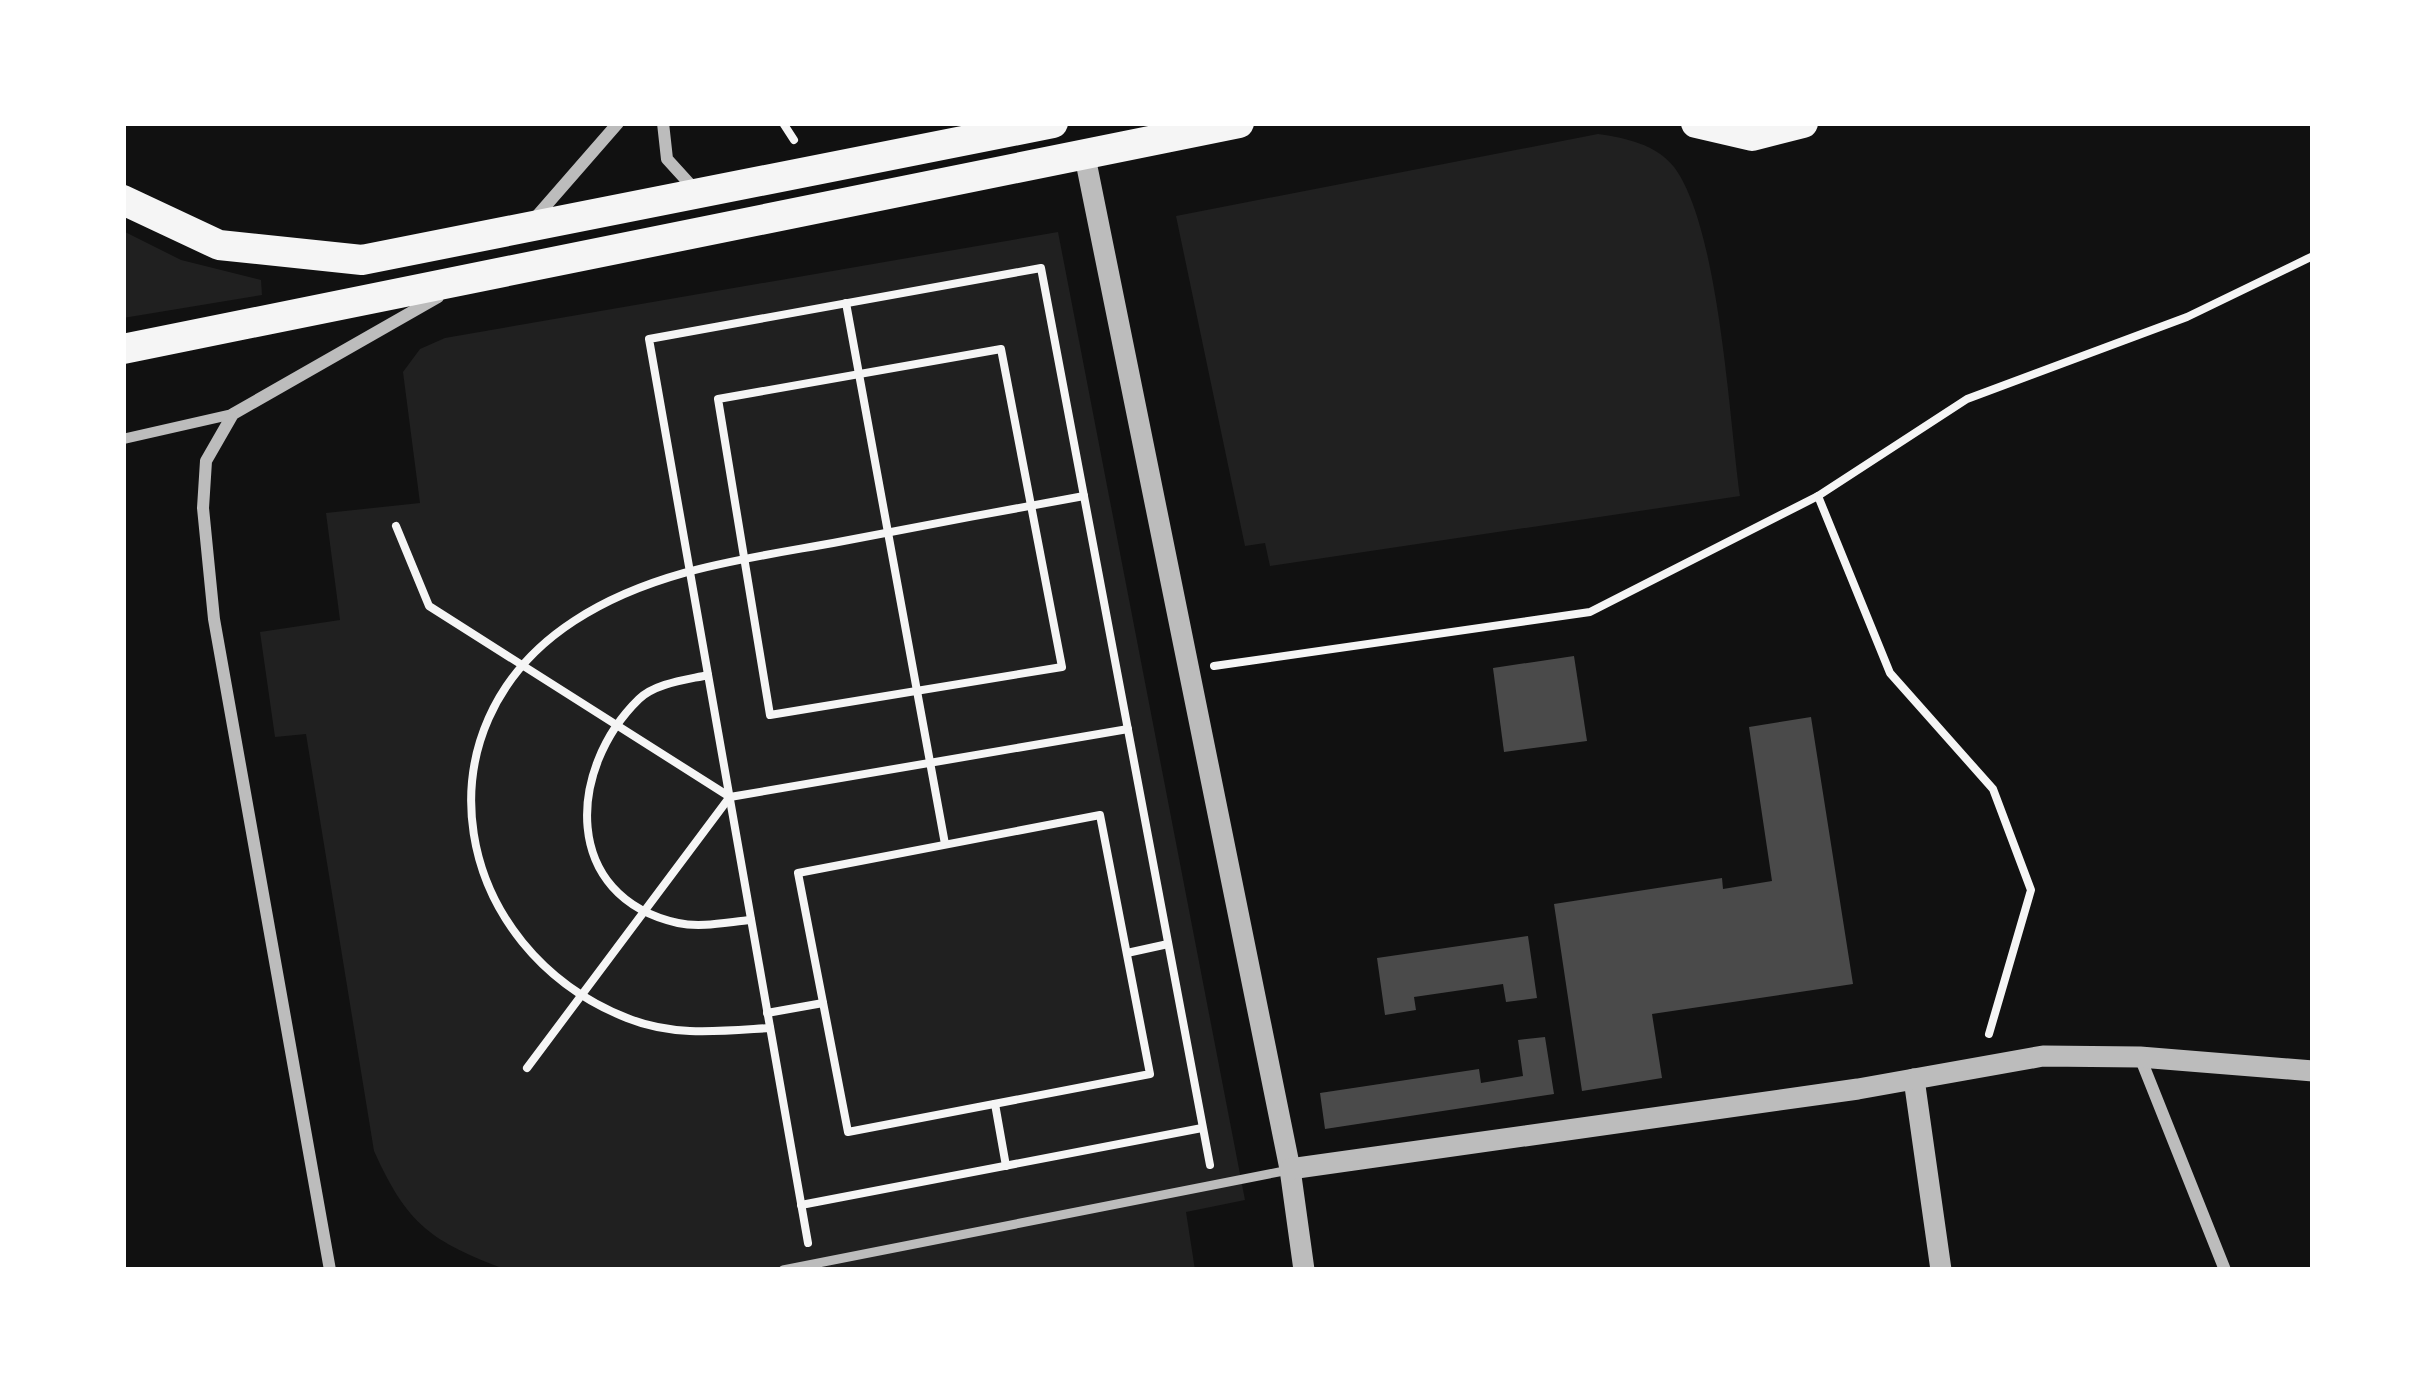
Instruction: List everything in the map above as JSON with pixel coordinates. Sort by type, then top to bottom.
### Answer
[{"type":"main road","points":[[123,200],[219,245],[287,256],[362,260],[1053,123]]},
{"type":"main road","points":[[123,350],[1239,123]]},
{"type":"main road","points":[[1696,123],[1751,136],[1803,123]]},
{"type":"street","points":[[527,226],[618,123]]},
{"type":"street","points":[[663,123],[667,159],[698,193]]},
{"type":"street","points":[[1084,152],[1290,1169],[1304,1270]]},
{"type":"street","points":[[123,439],[233,413],[471,278]]},
{"type":"street","points":[[233,413],[206,461],[203,508],[214,619],[330,1270]]},
{"type":"street","points":[[1290,1169],[2043,1056],[2140,1057],[2313,1071]]},
{"type":"street","points":[[2140,1057],[2225,1270]]},
{"type":"street","points":[[1914,1078],[1940,1270]]},
{"type":"lane","points":[[783,1270],[1290,1169]]},
{"type":"path","points":[[783,123],[795,142]]},
{"type":"path","points":[[1188,668],[1590,612],[1818,496],[1967,399],[2187,317],[2313,256]]},
{"type":"path","points":[[812,1264],[649,339],[1041,268],[1214,1184]]},
{"type":"path","points":[[846,303],[945,844]]},
{"type":"path","points":[[1001,349],[1030,506],[1062,667],[770,715],[718,399],[1001,349]]},
{"type":"path","points":[[770,1028],[679,1033],[625,1018],[542,962],[512,927],[485,889],[472,850],[477,758],[500,697],[524,665],[571,623],[607,602],[690,570],[1084,496]]},
{"type":"path","points":[[1818,496],[1890,674],[1993,789],[2031,890],[1979,1067]]},
{"type":"path","points":[[396,526],[429,605],[730,797],[1128,729]]},
{"type":"path","points":[[708,675],[641,696],[598,756],[586,792],[585,829],[604,872],[644,911],[680,924],[751,920]]},
{"type":"path","points":[[527,1067],[730,797]]},
{"type":"path","points":[[1100,815],[1150,1074],[848,1132],[798,873],[945,844],[1100,815]]},
{"type":"path","points":[[1127,953],[1168,944]]},
{"type":"path","points":[[767,1012],[824,1003]]},
{"type":"path","points":[[995,1104],[1006,1166]]},
{"type":"path","points":[[801,1205],[1202,1128]]},
{"type":"shaded area","points":[[1598,134],[1629,140],[1658,153],[1674,167],[1689,195],[1712,276],[1740,496],[1270,566],[1265,543],[1245,546],[1176,216]]},
{"type":"shaded area","points":[[123,231],[181,260],[261,280],[262,295],[123,318]]},
{"type":"shaded area","points":[[1058,232],[1245,1200],[1186,1212],[1195,1270],[507,1270],[440,1239],[398,1197],[374,1151],[306,734],[275,737],[260,632],[340,620],[326,513],[420,503],[403,372],[420,349],[445,338]]},
{"type":"building","points":[[1574,656],[1587,741],[1504,752],[1493,668]]},
{"type":"building","points":[[1811,717],[1853,984],[1652,1014],[1662,1078],[1582,1091],[1554,904],[1722,878],[1723,889],[1772,881],[1749,727]]},
{"type":"building","points":[[1528,936],[1537,998],[1506,1002],[1503,984],[1414,997],[1416,1010],[1385,1015],[1377,958]]},
{"type":"building","points":[[1545,1037],[1554,1094],[1325,1129],[1320,1093],[1479,1069],[1481,1083],[1523,1076],[1518,1040]]}]
